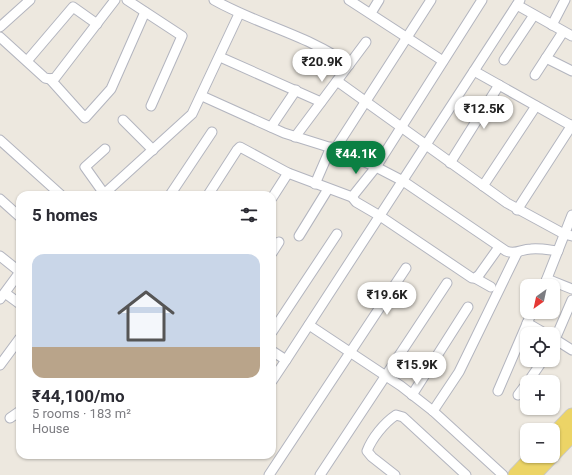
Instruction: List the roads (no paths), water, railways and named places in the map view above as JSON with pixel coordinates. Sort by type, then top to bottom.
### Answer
[{"type":"main road","points":[[560,429],[572,416]]},
{"type":"main road","points":[[560,447],[571,435]]},
{"type":"main road","points":[[516,475],[527,463]]},
{"type":"main road","points":[[533,475],[544,463]]},
{"type":"street","points":[[0,26],[30,0]]},
{"type":"street","points":[[50,79],[55,78],[115,0]]},
{"type":"street","points":[[127,0],[182,36],[151,106]]},
{"type":"street","points":[[214,0],[229,4],[239,14],[320,46],[349,66]]},
{"type":"street","points":[[349,0],[443,61]]},
{"type":"street","points":[[370,13],[379,0]]},
{"type":"street","points":[[315,184],[333,148],[431,0]]},
{"type":"street","points":[[352,197],[376,167],[482,0]]},
{"type":"street","points":[[552,26],[565,0]]},
{"type":"street","points":[[276,375],[519,3],[534,15],[572,36]]},
{"type":"street","points":[[27,61],[73,7],[97,24]]},
{"type":"street","points":[[0,37],[45,78],[50,79],[86,118],[111,89],[145,12]]},
{"type":"street","points":[[107,191],[192,114],[202,96],[239,14]]},
{"type":"street","points":[[504,60],[534,15]]},
{"type":"street","points":[[536,75],[563,32]]},
{"type":"street","points":[[295,137],[366,42]]},
{"type":"street","points":[[220,57],[321,102]]},
{"type":"street","points":[[546,58],[572,71]]},
{"type":"street","points":[[474,71],[572,126],[517,210]]},
{"type":"street","points":[[337,81],[364,102],[517,210],[568,235]]},
{"type":"street","points":[[450,163],[499,86]]},
{"type":"street","points":[[271,127],[296,90]]},
{"type":"street","points":[[202,96],[295,137],[333,148],[376,167],[403,181],[499,247],[512,254],[530,249],[558,252]]},
{"type":"street","points":[[483,186],[536,106]]},
{"type":"street","points":[[123,120],[153,150]]},
{"type":"street","points":[[173,191],[212,132]]},
{"type":"street","points":[[0,140],[57,191]]},
{"type":"street","points":[[211,191],[240,147],[288,173],[352,197],[356,202],[380,216],[472,278],[475,278],[491,287]]},
{"type":"street","points":[[102,191],[85,167],[105,149]]},
{"type":"street","points":[[276,192],[288,173]]},
{"type":"street","points":[[298,236],[328,189]]},
{"type":"street","points":[[0,199],[16,213]]},
{"type":"street","points":[[547,279],[558,252],[568,235],[572,214]]},
{"type":"street","points":[[276,326],[337,234]]},
{"type":"street","points":[[276,247],[279,242]]},
{"type":"street","points":[[475,278],[499,247]]},
{"type":"street","points":[[433,411],[459,372],[517,253]]},
{"type":"street","points":[[0,256],[16,269]]},
{"type":"street","points":[[269,475],[406,268]]},
{"type":"street","points":[[16,277],[2,296],[16,302]]},
{"type":"street","points":[[320,475],[447,284]]},
{"type":"street","points":[[560,286],[572,288]]},
{"type":"street","points":[[560,327],[572,300]]},
{"type":"street","points":[[412,395],[468,307]]},
{"type":"street","points":[[498,391],[529,319]]},
{"type":"street","points":[[527,323],[534,327]]},
{"type":"street","points":[[310,325],[386,376],[433,411],[503,475]]},
{"type":"street","points":[[0,364],[16,343]]},
{"type":"street","points":[[560,344],[572,350]]},
{"type":"street","points":[[276,354],[286,360]]},
{"type":"street","points":[[10,418],[16,414]]},
{"type":"street","points":[[395,475],[372,457],[367,451],[370,443],[384,425],[396,415],[403,417],[466,475]]}]
